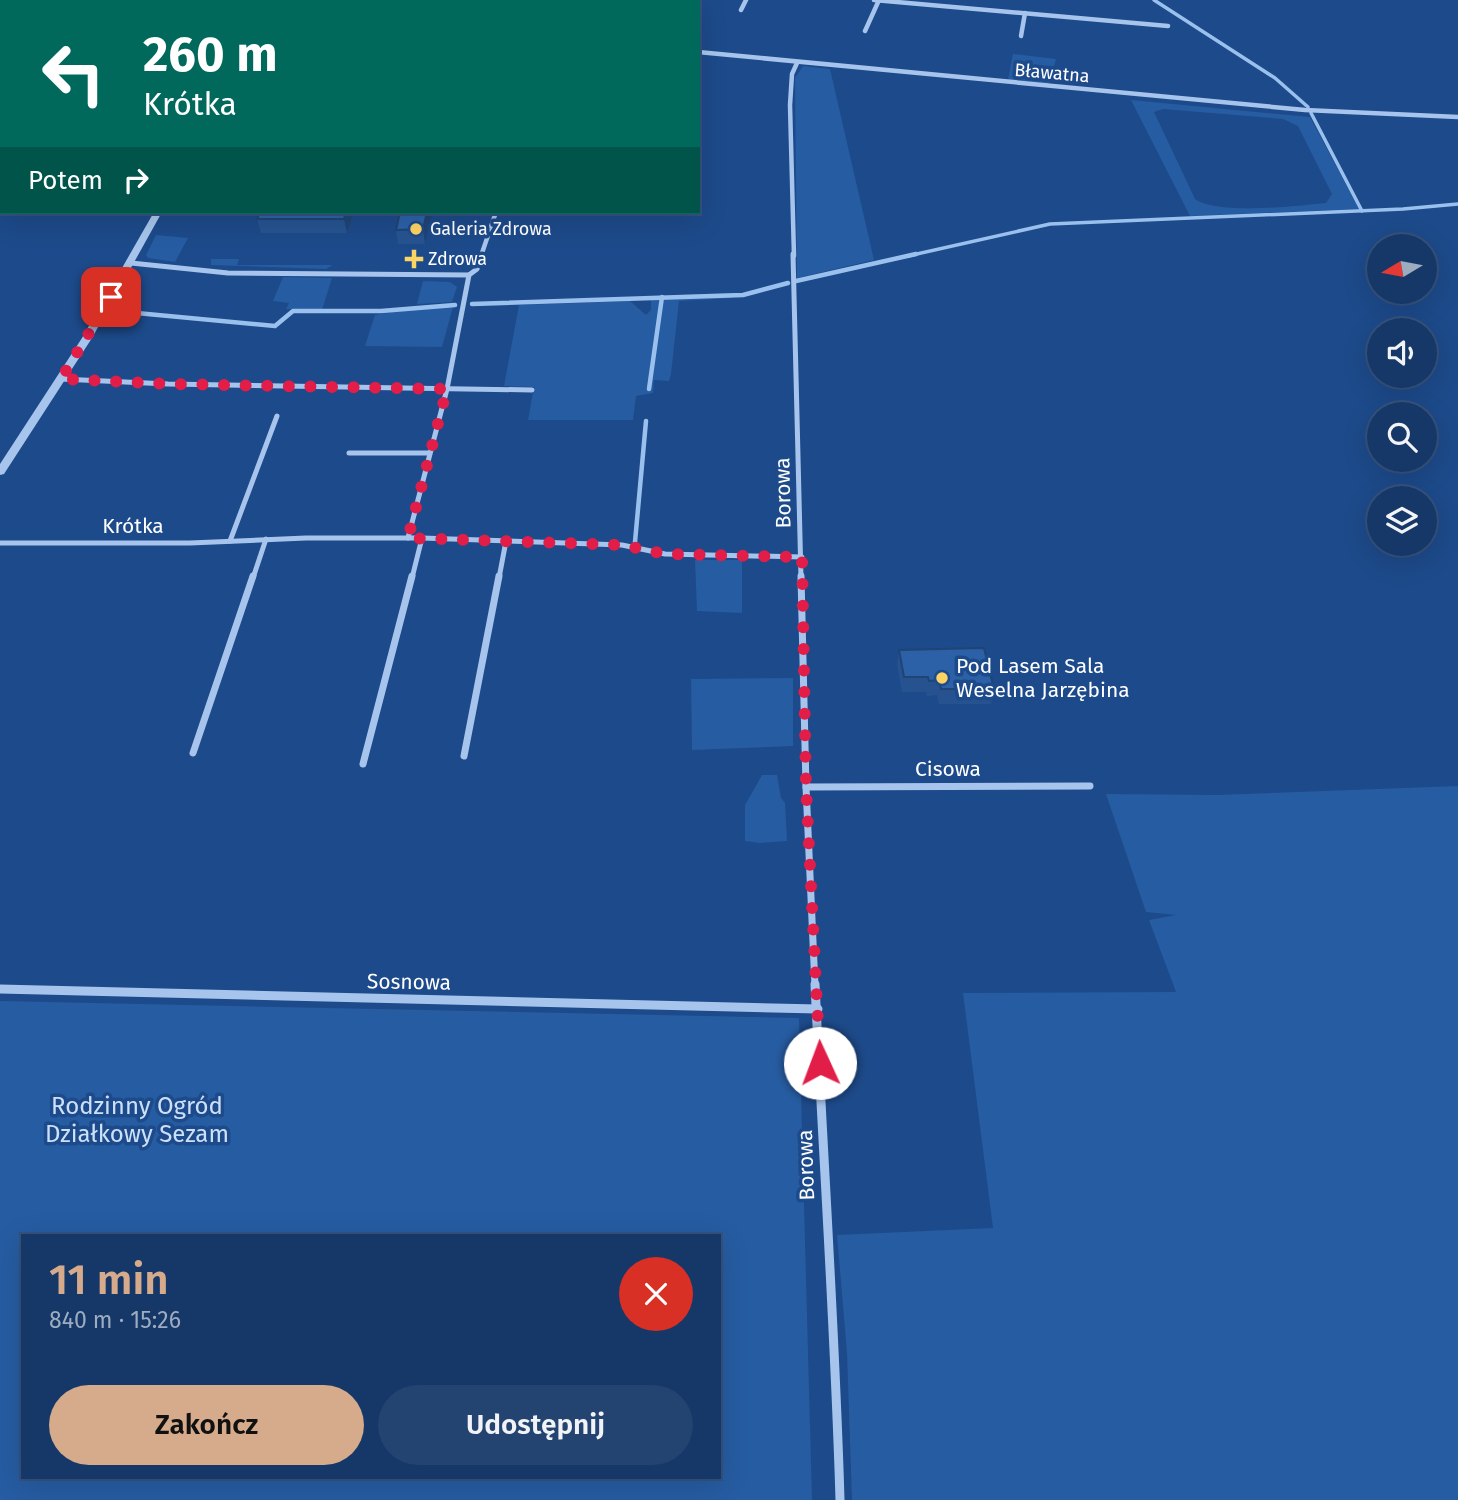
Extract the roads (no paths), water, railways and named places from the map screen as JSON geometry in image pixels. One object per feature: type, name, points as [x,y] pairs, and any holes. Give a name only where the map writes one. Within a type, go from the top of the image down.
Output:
[{"type":"street","points":[[741,10],[746,0]]},
{"type":"street","points":[[865,31],[876,0],[1168,26]]},
{"type":"street","points":[[1021,36],[1025,13]]},
{"type":"street","name":"Bławatna","points":[[700,52],[1306,110],[1458,117]]},
{"type":"street","name":"Borowa","points":[[797,63],[792,74],[790,105],[806,787],[840,1500]]},
{"type":"street","points":[[0,472],[61,379],[131,263],[157,214]]},
{"type":"street","points":[[131,263],[228,273],[468,275],[477,269],[495,214]]},
{"type":"street","points":[[408,538],[428,453],[447,389],[464,310],[468,275]]},
{"type":"street","points":[[61,379],[168,384],[532,390]]},
{"type":"street","points":[[230,541],[277,416]]},
{"type":"street","points":[[349,453],[428,453]]},
{"type":"street","points":[[363,764],[422,538]]},
{"type":"street","name":"Krótka","points":[[0,543],[422,538],[622,545],[665,554],[802,557]]},
{"type":"street","points":[[193,753],[266,539]]},
{"type":"street","points":[[464,756],[506,541]]},
{"type":"street","name":"Cisowa","points":[[806,787],[1090,786]]},
{"type":"street","name":"Sosnowa","points":[[0,989],[818,1009]]},
{"type":"waterway","points":[[1154,0],[1275,78],[1308,107]]},
{"type":"waterway","points":[[1311,113],[1362,211]]},
{"type":"waterway","points":[[1362,211],[1458,204]]},
{"type":"waterway","points":[[908,256],[1050,224],[1362,211]]},
{"type":"waterway","points":[[796,281],[916,254]]},
{"type":"waterway","points":[[662,298],[743,295],[788,283]]},
{"type":"waterway","points":[[472,304],[662,298]]},
{"type":"waterway","points":[[649,389],[662,298]]},
{"type":"waterway","points":[[126,312],[275,326],[293,311],[381,311],[455,305]]},
{"type":"waterway","points":[[635,542],[646,421]]},
{"type":"place","name":"Galeria Zdrowa","points":[[416,229]]},
{"type":"place","name":"Zdrowa","points":[[414,259]]},
{"type":"place","name":"Pod Lasem Sala Weselna Jarzębina","points":[[942,678]]},
{"type":"park label","name":"Rodzinny Ogród Działkowy Sezam","points":[[137,1120]]}]
